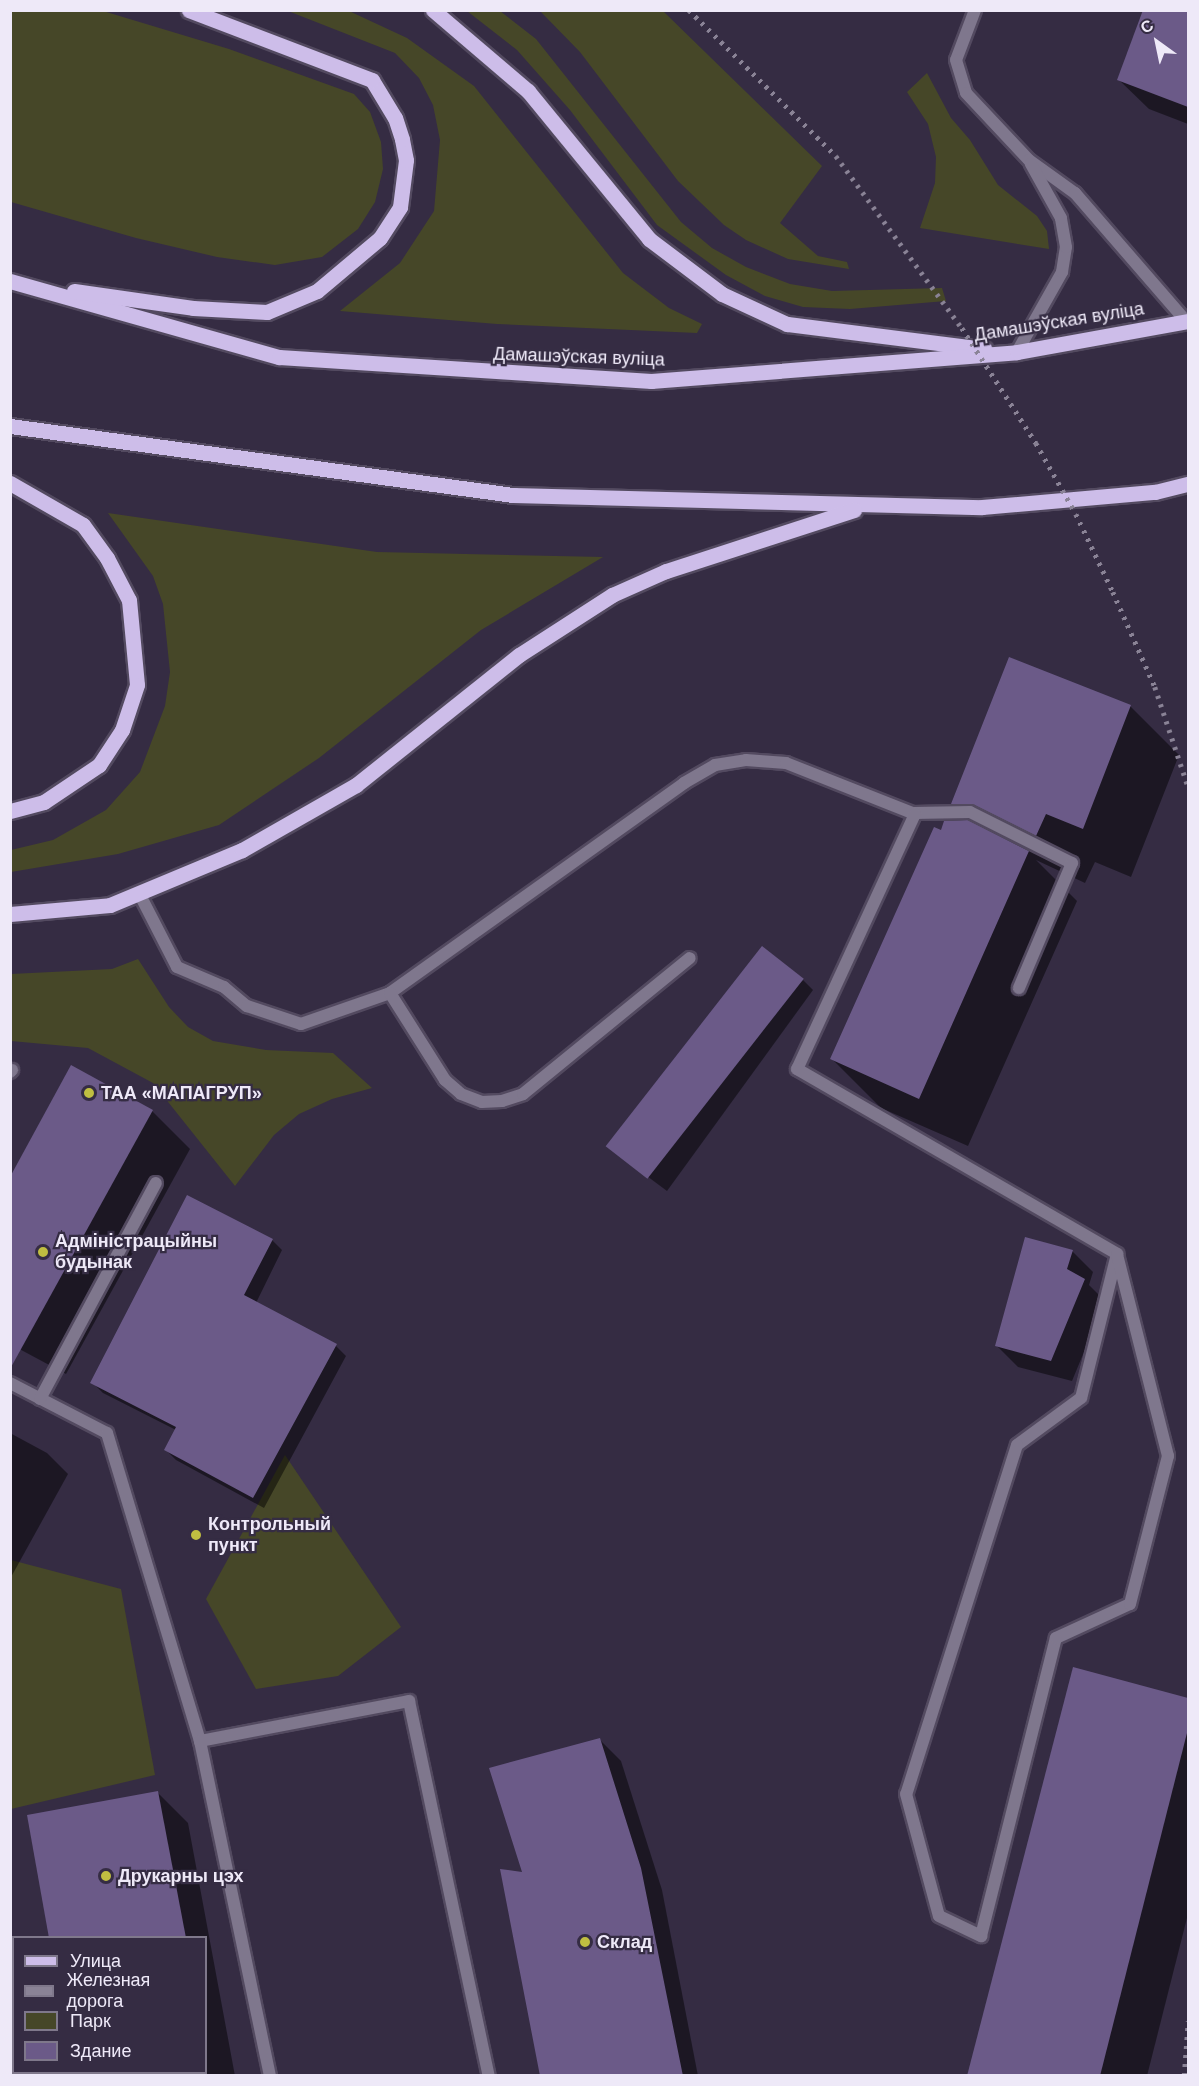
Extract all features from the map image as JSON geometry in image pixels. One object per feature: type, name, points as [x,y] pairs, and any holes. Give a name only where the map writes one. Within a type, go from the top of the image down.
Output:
[{"type":"main road","points":[[14,282],[193,308],[267,312],[317,291],[380,238],[400,207],[406,160],[402,139],[395,118],[372,80],[189,10]]},
{"type":"main road","points":[[433,10],[528,91],[649,239],[722,294],[787,324],[1017,352]]},
{"type":"main road","name":"Дамашэўская вуліца","points":[[14,282],[279,357],[452,371],[651,381],[1017,352],[1187,321]]},
{"type":"main road","points":[[10,426],[513,495],[865,506],[982,507],[1155,492],[1188,484]]},
{"type":"main road","points":[[10,483],[83,525],[107,558],[129,600],[137,684],[122,730],[99,765],[44,802],[10,811]]},
{"type":"main road","points":[[10,914],[110,905],[140,895],[242,850],[357,785],[519,655],[612,595],[666,571],[865,506]]},
{"type":"lane","points":[[975,10],[956,60],[966,93],[1029,160],[1075,193],[1187,321]]},
{"type":"lane","points":[[1017,352],[1062,272],[1066,247],[1061,218],[1029,160]]},
{"type":"lane","points":[[140,895],[177,967],[224,987],[247,1006],[301,1024],[390,993],[684,783],[715,765],[746,760],[786,763],[913,813],[970,812],[1072,863],[1019,988]]},
{"type":"lane","points":[[913,813],[797,1069],[1117,1254],[1168,1456],[1130,1604],[1056,1638],[981,1936],[939,1916],[906,1794],[1017,1445],[1082,1398],[1117,1254]]},
{"type":"lane","points":[[390,993],[445,1080],[461,1094],[482,1102],[502,1101],[523,1094],[690,958]]},
{"type":"lane","points":[[40,1399],[156,1183]]},
{"type":"lane","points":[[10,1383],[107,1433],[200,1741],[270,2076]]},
{"type":"lane","points":[[200,1741],[409,1701],[489,2076]]},
{"type":"green space","points":[[10,11],[103,11],[229,49],[354,94],[370,112],[381,142],[383,169],[375,202],[358,229],[322,257],[275,265],[217,257],[136,238],[11,202]]},
{"type":"green space","points":[[288,11],[349,11],[407,38],[474,86],[623,273],[669,308],[702,324],[697,333],[497,324],[340,311],[400,263],[434,211],[440,140],[433,105],[419,78],[395,53]]},
{"type":"green space","points":[[467,11],[500,11],[536,39],[681,222],[712,248],[746,267],[790,284],[832,291],[942,288],[946,301],[850,309],[803,307],[765,296],[726,275],[657,225],[570,110],[517,50]]},
{"type":"green space","points":[[540,11],[664,12],[822,166],[780,223],[818,256],[847,262],[849,269],[788,259],[746,240],[724,225],[678,181],[580,52]]},
{"type":"green space","points":[[927,73],[951,118],[970,140],[998,185],[1037,216],[1047,231],[1049,249],[920,228],[935,183],[936,157],[928,124],[907,92]]},
{"type":"green space","points":[[108,513],[377,552],[603,557],[481,630],[319,758],[219,825],[118,854],[11,872],[11,850],[53,840],[106,810],[140,772],[165,706],[170,672],[163,604],[153,576]]},
{"type":"green space","points":[[138,959],[169,1007],[188,1027],[213,1041],[266,1050],[333,1053],[372,1088],[332,1099],[299,1114],[274,1135],[235,1186],[153,1083],[88,1048],[11,1041],[11,974],[112,969]]},
{"type":"green space","points":[[285,1455],[401,1627],[338,1676],[256,1689],[206,1599]]},
{"type":"green space","points":[[11,1560],[121,1589],[155,1775],[11,1809]]},
{"type":"building","points":[[1143,10],[1188,10],[1188,107],[1117,80]]},
{"type":"building","points":[[1009,657],[1131,705],[1083,829],[1046,814],[1036,836],[974,805],[951,804]]},
{"type":"building","points":[[968,820],[1029,851],[919,1099],[830,1059],[934,827],[941,830],[944,821]]},
{"type":"building","points":[[762,946],[804,979],[647,1179],[606,1146]]},
{"type":"building","name":"Адміністрацыйны будынак","points":[[71,1065],[153,1110],[10,1369],[10,1177]]},
{"type":"building","points":[[187,1195],[273,1239],[244,1295],[337,1344],[253,1498],[164,1450],[176,1427],[90,1383]]},
{"type":"building","points":[[1025,1237],[1073,1250],[1067,1269],[1085,1279],[1051,1361],[995,1346]]},
{"type":"building","points":[[1073,1667],[1188,1698],[1188,1729],[1100,2076],[967,2076]]},
{"type":"building","name":"Склад","points":[[600,1738],[641,1868],[683,2076],[540,2076],[500,1869],[522,1872],[489,1768]]},
{"type":"building","name":"Друкарны цэх","points":[[158,1791],[186,1936],[49,1936],[27,1815]]},
{"type":"railway","points":[[689,10],[836,156],[962,328],[1036,443],[1076,514],[1113,592],[1155,687],[1188,786]]},
{"type":"railway","points":[[1184,2076],[1188,2021]]},
{"type":"place","name":"ТАА «МАПАГРУП»","points":[[89,1093]]},
{"type":"place","name":"Адміністрацыйны будынак","points":[[43,1252]]},
{"type":"place","name":"Контрольный пункт","points":[[196,1535]]},
{"type":"place","name":"Друкарны цэх","points":[[106,1876]]},
{"type":"place","name":"Склад","points":[[585,1942]]}]
